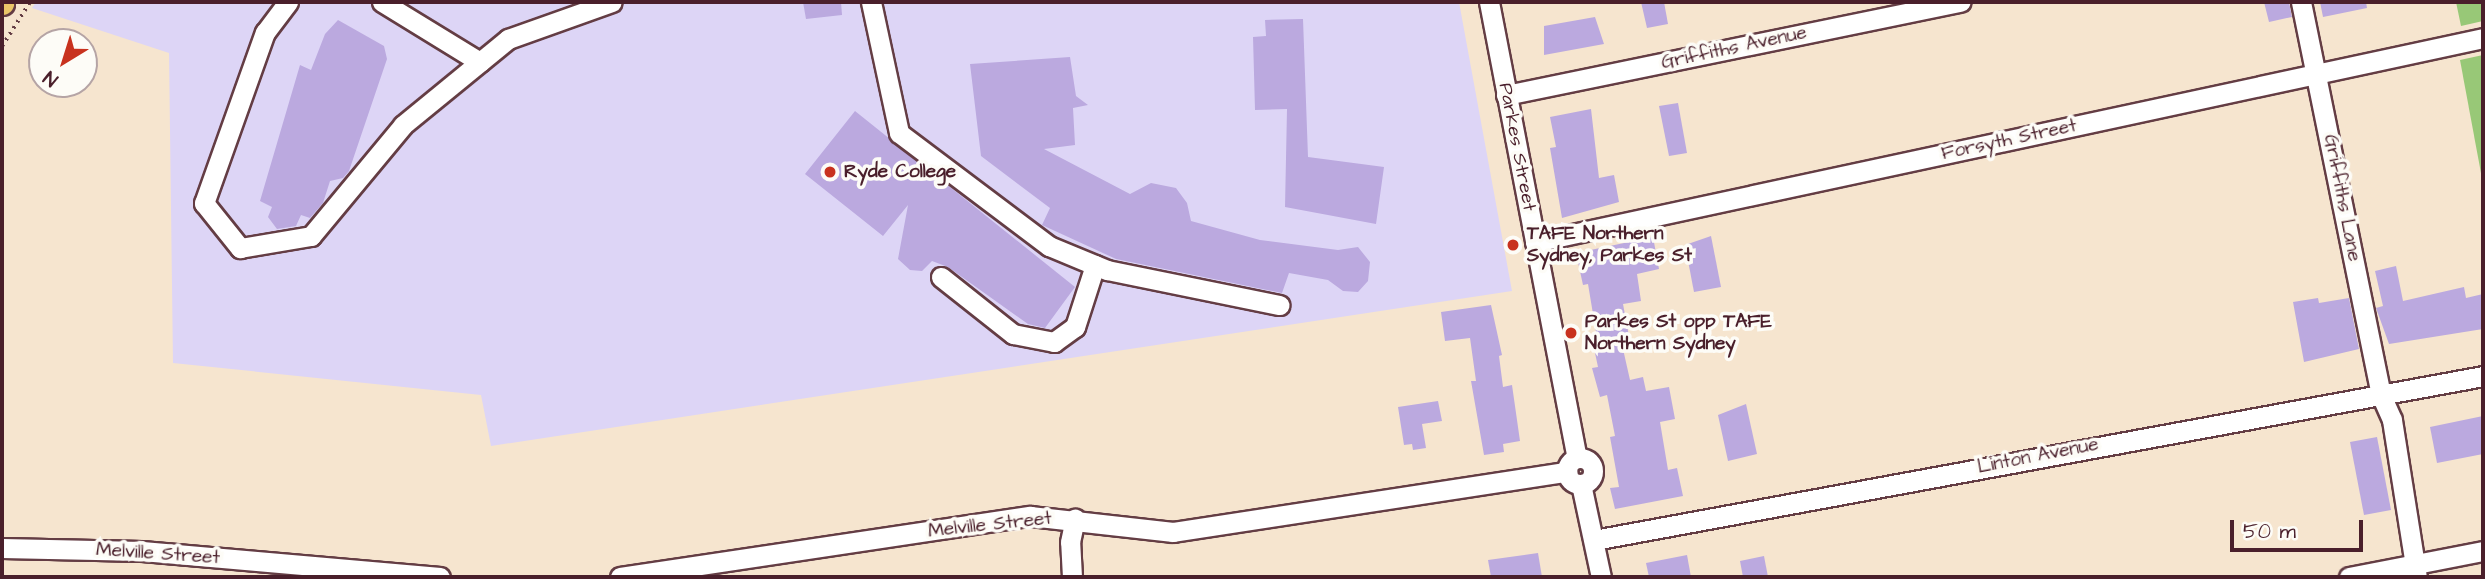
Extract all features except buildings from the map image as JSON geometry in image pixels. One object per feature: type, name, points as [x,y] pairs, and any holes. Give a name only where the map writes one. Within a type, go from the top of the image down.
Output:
[{"type":"street","points":[[288,2],[265,32],[204,202],[240,248],[311,236],[404,125],[508,38],[612,2]]},
{"type":"street","points":[[382,2],[480,62]]},
{"type":"street","points":[[871,2],[899,134],[1049,246],[1095,265],[1279,305]]},
{"type":"street","name":"Parkes Street","points":[[1489,2],[1575,471],[1601,577]]},
{"type":"street","name":"Griffiths Avenue","points":[[1506,94],[1961,2]]},
{"type":"street","name":"Griffiths Lane","points":[[2301,2],[2381,395],[2392,420],[2416,572]]},
{"type":"street","name":"Forsyth Street","points":[[1535,242],[2483,38]]},
{"type":"street","points":[[941,277],[1013,334],[1054,342],[1075,327],[1095,265]]},
{"type":"street","name":"Linton Avenue","points":[[1594,540],[2149,434],[2483,376]]},
{"type":"street","name":"Melville Street","points":[[620,577],[1030,516],[1075,519],[1125,529],[1172,532],[1575,471]]},
{"type":"street","points":[[1072,577],[1070,542],[1075,519]]},
{"type":"street","name":"Melville Street","points":[[2,548],[142,551],[440,577]]},
{"type":"street","points":[[2349,577],[2416,572],[2483,551]]},
{"type":"path","points":[[2,47],[30,2]]},
{"type":"shaded area","name":"Ryde College","points":[[36,2],[1459,2],[1512,291],[491,446],[481,395],[173,363],[169,53],[32,8]]},
{"type":"green space","points":[[2456,2],[2483,2],[2483,21],[2461,26]]},
{"type":"green space","points":[[2483,55],[2483,184],[2460,60]]},
{"type":"place","name":"Ryde College","points":[[830,172]]},
{"type":"place","name":"TAFE Northern Sydney, Parkes St","points":[[1513,245]]},
{"type":"place","name":"Parkes St opp TAFE Northern Sydney","points":[[1571,333]]}]
